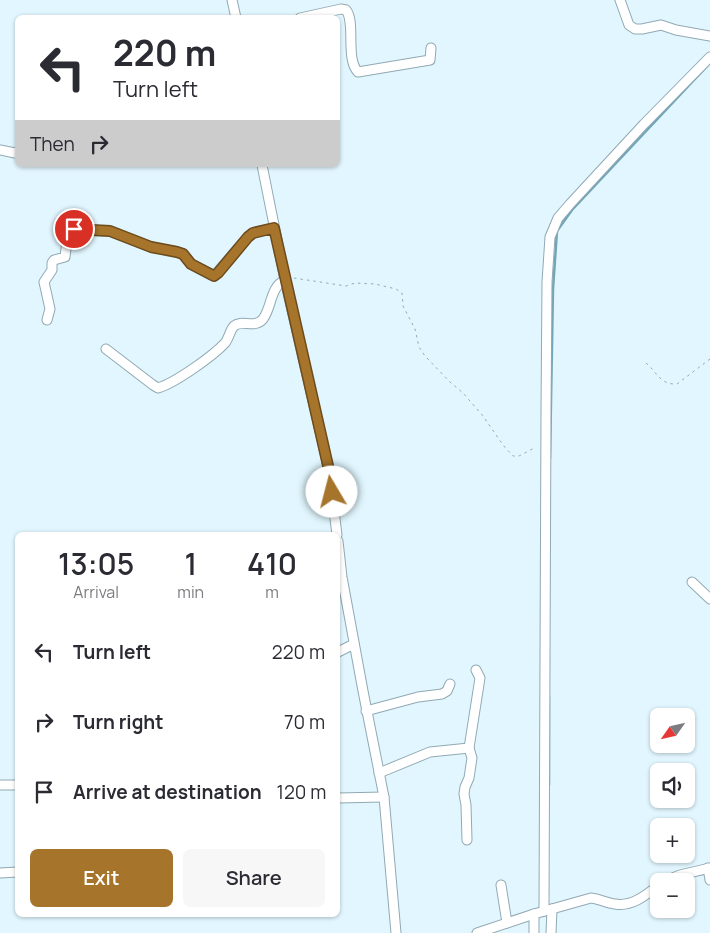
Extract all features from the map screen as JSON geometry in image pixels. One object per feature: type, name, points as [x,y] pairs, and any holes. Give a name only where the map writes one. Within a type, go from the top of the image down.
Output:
[{"type":"street","points":[[232,0],[235,15]]},
{"type":"street","points":[[620,0],[628,25],[635,29],[661,25],[676,30],[710,36]]},
{"type":"street","points":[[314,15],[341,9],[346,10],[350,17],[350,39],[354,63],[358,72],[430,60],[431,48]]},
{"type":"street","points":[[551,933],[548,910],[546,444],[547,282],[550,237],[558,218],[570,204],[638,130],[710,57]]},
{"type":"street","points":[[0,150],[15,152]]},
{"type":"street","points":[[262,167],[285,279],[329,470],[337,532]]},
{"type":"street","points":[[47,320],[50,309],[44,282],[52,270],[54,260],[65,257],[70,230],[110,231],[151,247],[177,252],[183,254],[191,264],[214,276],[253,233],[274,228]]},
{"type":"street","points":[[106,349],[153,385],[158,388],[164,386],[181,378],[219,348],[235,325],[251,324],[259,322],[264,318],[277,286],[285,279]]},
{"type":"street","points":[[340,554],[366,711],[384,796],[396,933]]},
{"type":"street","points":[[692,582],[710,599]]},
{"type":"street","points":[[340,651],[354,644]]},
{"type":"street","points":[[467,840],[464,794],[472,758],[469,748],[480,678],[476,670]]},
{"type":"street","points":[[366,711],[418,697],[442,694],[447,691],[450,684]]},
{"type":"street","points":[[379,773],[430,752],[469,748]]},
{"type":"street","points":[[0,785],[15,785]]},
{"type":"street","points":[[340,798],[384,796]]},
{"type":"street","points":[[688,873],[709,868],[710,880]]},
{"type":"street","points":[[0,872],[15,872]]},
{"type":"street","points":[[501,885],[507,924]]},
{"type":"street","points":[[477,933],[591,898],[616,904],[628,903],[650,892]]},
{"type":"street","points":[[534,914],[534,933]]},
{"type":"path","points":[[285,279],[346,286],[355,283],[375,284],[396,289],[402,293],[403,306],[415,329],[419,347],[425,356],[468,399],[513,456],[518,456],[546,444]]},
{"type":"path","points":[[646,363],[663,382],[677,384],[710,358]]},
{"type":"waterway","points":[[550,458],[553,289],[557,231],[572,210],[710,63]]},
{"type":"waterway","points":[[549,696],[549,785]]},
{"type":"route","points":[[74,229],[110,231],[151,247],[183,254],[191,264],[214,276],[253,233],[274,228],[329,470],[332,492]]}]
